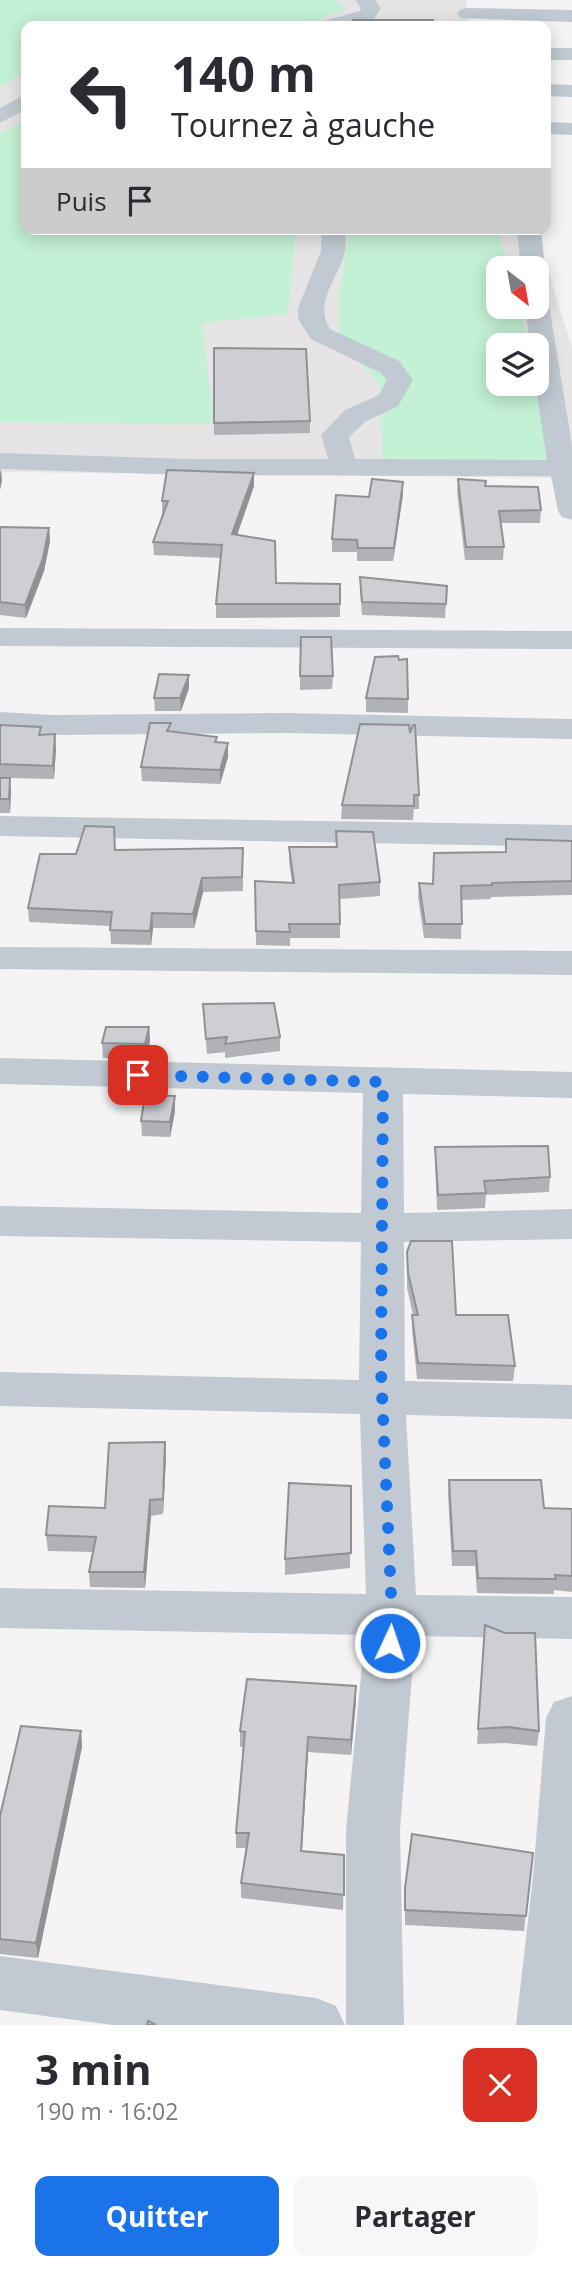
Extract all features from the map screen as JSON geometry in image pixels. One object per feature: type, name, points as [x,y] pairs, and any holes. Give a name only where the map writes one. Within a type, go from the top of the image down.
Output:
[{"type":"street","points":[[345,21],[367,15],[371,8],[365,0]]},
{"type":"street","points":[[467,13],[572,16]]},
{"type":"street","points":[[551,54],[572,54]]},
{"type":"street","points":[[551,90],[572,91]]},
{"type":"street","points":[[0,117],[21,103]]},
{"type":"street","points":[[551,128],[572,129]]},
{"type":"street","points":[[333,235],[332,251],[310,308],[311,319],[320,334],[390,367],[400,380],[389,400],[355,416],[335,435],[344,468]]},
{"type":"street","points":[[530,235],[532,256]]},
{"type":"street","points":[[539,319],[555,430],[572,511]]},
{"type":"street","points":[[0,461],[191,467],[565,468]]},
{"type":"street","points":[[0,637],[572,640]]},
{"type":"street","points":[[0,722],[53,725],[285,723],[572,729]]},
{"type":"street","points":[[0,826],[572,836]]},
{"type":"street","points":[[0,958],[572,963]]},
{"type":"street","points":[[0,1071],[572,1085]]},
{"type":"street","points":[[375,2025],[373,1830],[392,1616],[382,1397],[383,1082]]},
{"type":"street","points":[[0,1221],[382,1228],[572,1224]]},
{"type":"street","points":[[0,1388],[572,1402]]},
{"type":"street","points":[[0,1608],[572,1618]]},
{"type":"street","points":[[545,2025],[561,1877],[572,1718]]},
{"type":"street","points":[[0,1983],[316,2025]]},
{"type":"shaded area","points":[[0,0],[467,0],[469,21],[21,21],[21,235],[537,235],[543,256],[486,256],[486,319],[549,319],[550,277],[572,348],[572,478],[0,472]]},
{"type":"green space","points":[[0,0],[335,0],[346,9],[314,21],[21,21],[21,76],[0,87]]},
{"type":"green space","points":[[21,121],[21,235],[295,235],[288,314],[202,323],[214,424],[0,422],[0,133]]},
{"type":"green space","points":[[349,235],[499,235],[505,256],[486,256],[486,319],[523,319],[527,333],[486,333],[486,396],[541,396],[565,468],[383,468],[379,383],[339,341],[339,292]]},
{"type":"building","points":[[353,20],[433,21],[353,21]]},
{"type":"building","points":[[214,348],[306,349],[310,421],[214,423]]},
{"type":"building","points":[[167,470],[254,473],[232,534],[275,541],[276,583],[340,584],[340,604],[216,604],[222,545],[153,542],[168,501],[162,501]]},
{"type":"building","points":[[372,479],[403,482],[394,548],[358,548],[357,540],[332,539],[336,495],[369,497]]},
{"type":"building","points":[[458,479],[486,481],[485,486],[538,487],[541,510],[499,511],[504,547],[466,547]]},
{"type":"building","points":[[0,527],[49,528],[43,558],[25,605],[0,602]]},
{"type":"building","points":[[360,577],[447,586],[446,604],[362,602]]},
{"type":"building","points":[[301,637],[331,637],[333,676],[300,676]]},
{"type":"building","points":[[398,656],[399,660],[407,659],[408,699],[366,698],[375,657]]},
{"type":"building","points":[[159,674],[189,675],[180,698],[154,698]]},
{"type":"building","points":[[150,723],[171,723],[167,731],[217,737],[215,742],[228,743],[220,770],[141,767]]},
{"type":"building","points":[[360,724],[409,725],[410,733],[415,725],[419,795],[414,795],[414,806],[342,805]]},
{"type":"building","points":[[0,725],[41,727],[39,735],[55,734],[53,766],[0,764]]},
{"type":"building","points":[[0,778],[10,778],[9,799],[0,799]]},
{"type":"building","points":[[85,826],[114,827],[115,850],[243,848],[242,877],[202,878],[193,914],[152,913],[150,931],[110,930],[112,912],[28,908],[40,854],[76,854]]},
{"type":"building","points":[[336,831],[373,832],[380,882],[339,885],[340,924],[289,924],[290,932],[256,931],[255,881],[294,883],[289,847],[337,847]]},
{"type":"building","points":[[506,839],[572,841],[572,881],[461,886],[462,924],[425,924],[419,883],[433,884],[434,853],[506,852]]},
{"type":"building","points":[[274,1003],[280,1037],[225,1044],[227,1037],[206,1039],[203,1004]]},
{"type":"building","points":[[106,1027],[149,1027],[145,1044],[102,1043]]},
{"type":"building","points":[[145,1095],[175,1096],[170,1122],[141,1121]]},
{"type":"building","points":[[548,1146],[550,1177],[484,1181],[486,1193],[438,1195],[435,1147]]},
{"type":"building","points":[[411,1241],[452,1241],[456,1315],[508,1315],[515,1366],[418,1363],[412,1315],[418,1315],[408,1273],[407,1252]]},
{"type":"building","points":[[165,1442],[163,1499],[150,1500],[144,1572],[89,1572],[96,1537],[46,1535],[49,1506],[105,1508],[109,1443]]},
{"type":"building","points":[[449,1480],[541,1480],[544,1508],[572,1509],[572,1576],[555,1575],[556,1579],[478,1578],[476,1551],[453,1551]]},
{"type":"building","points":[[289,1483],[351,1486],[351,1553],[285,1559]]},
{"type":"building","points":[[485,1625],[505,1633],[535,1633],[539,1731],[507,1727],[478,1729]]},
{"type":"building","points":[[247,1679],[356,1686],[351,1740],[308,1737],[301,1851],[344,1855],[344,1895],[241,1883],[249,1833],[236,1833],[245,1732],[240,1731]]},
{"type":"building","points":[[21,1726],[81,1731],[36,1943],[0,1939],[0,1816]]},
{"type":"building","points":[[412,1834],[533,1853],[526,1916],[405,1910]]},
{"type":"route","points":[[138,1075],[383,1082],[380,1319],[392,1616],[390,1643]]}]
